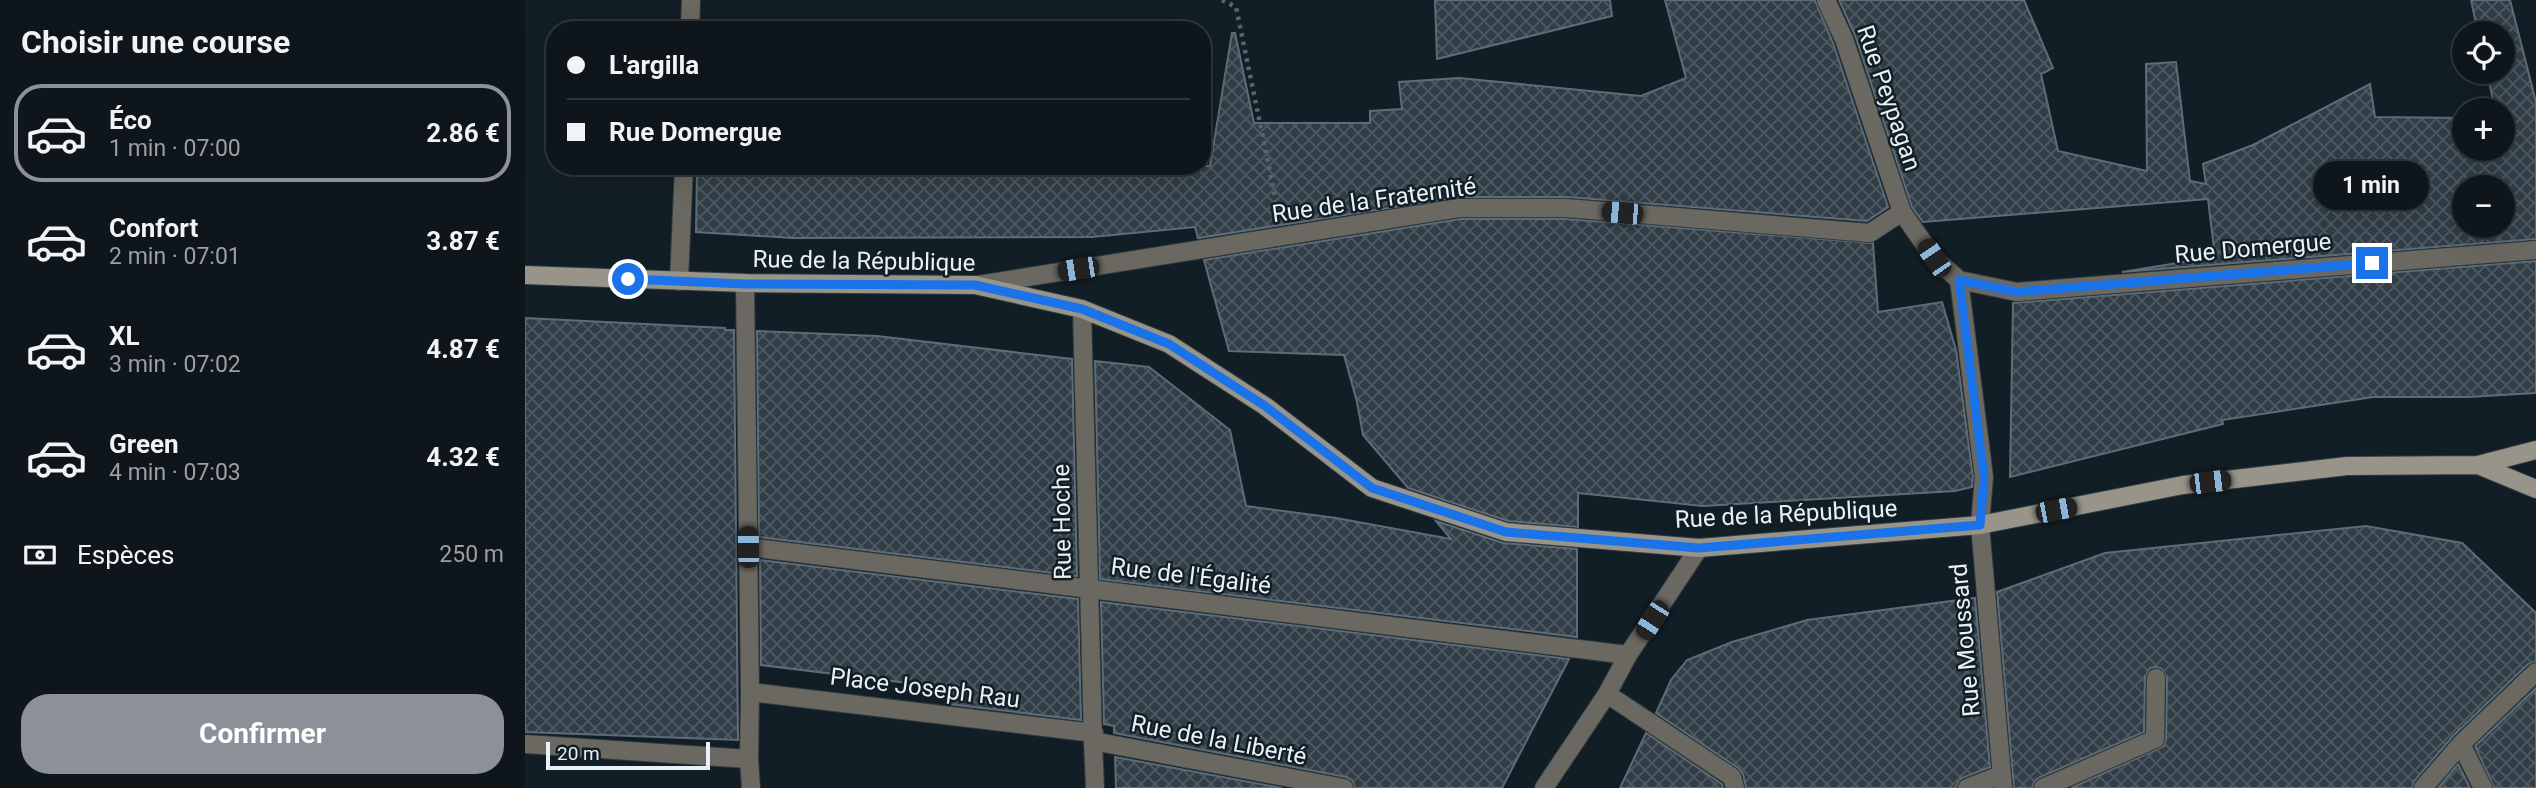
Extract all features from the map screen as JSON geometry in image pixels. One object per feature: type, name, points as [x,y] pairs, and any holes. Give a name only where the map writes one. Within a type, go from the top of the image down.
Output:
[{"type":"main road","name":"Rue de la République","points":[[525,275],[745,284],[975,285],[1082,309],[1169,344],[1265,406],[1372,488],[1506,532],[1699,548],[1980,525],[2183,485],[2347,466],[2478,466],[2536,450]]},
{"type":"main road","name":"Rue de la République","points":[[2478,466],[2536,489]]},
{"type":"street","points":[[690,21],[691,0]]},
{"type":"street","name":"Rue Peypagan","points":[[1826,0],[1844,39],[1902,212],[1934,258],[1959,280]]},
{"type":"street","points":[[679,281],[684,175]]},
{"type":"street","name":"Rue de la Fraternité","points":[[975,285],[1459,208],[1566,208],[1870,233],[1902,212]]},
{"type":"street","name":"Rue Domergue","points":[[1959,280],[2017,292],[2536,250]]},
{"type":"street","name":"Rue Moussard","points":[[1959,280],[1984,477],[1980,525],[2001,782]]},
{"type":"street","points":[[745,284],[751,788]]},
{"type":"street","name":"Rue Hoche","points":[[1082,309],[1095,788]]},
{"type":"street","name":"Rue de l'Égalité","points":[[748,547],[1628,655]]},
{"type":"street","points":[[1543,788],[1607,694],[1628,655],[1699,548]]},
{"type":"street","points":[[2423,788],[2461,744],[2536,672]]},
{"type":"street","points":[[2043,788],[2155,739],[2156,678]]},
{"type":"street","name":"Place Joseph Rau","points":[[750,692],[1094,737]]},
{"type":"street","points":[[1607,694],[1732,777],[1735,788]]},
{"type":"street","name":"Rue de la Liberté","points":[[1094,737],[1344,788]]},
{"type":"street","points":[[525,744],[749,759]]},
{"type":"street","points":[[2461,744],[2483,788]]},
{"type":"street","points":[[1967,788],[2001,782]]},
{"type":"path","points":[[1222,0],[1236,7],[1284,236]]},
{"type":"building","points":[[1435,0],[1610,0],[1612,16],[1437,59]]},
{"type":"building","points":[[1665,0],[1815,0],[1833,43],[1888,207],[1867,221],[1567,197],[1459,197],[1198,238],[1195,227],[1092,237],[793,238],[696,232],[697,175],[1211,175],[1211,160],[1232,33],[1235,33],[1254,123],[1370,123],[1370,111],[1402,109],[1399,82],[1459,78],[1641,96],[1686,78]]},
{"type":"building","points":[[1839,0],[2024,0],[2053,68],[2041,74],[2058,151],[2147,171],[2146,64],[2176,62],[2190,181],[2206,184],[2203,164],[2253,145],[2370,84],[2375,117],[2452,118],[2452,161],[2515,161],[2515,98],[2492,98],[2490,84],[2515,84],[2515,21],[2475,21],[2471,0],[2510,0],[2536,102],[2536,239],[2122,272],[2215,257],[2208,199],[1923,222],[1912,207],[1855,35]]},
{"type":"building","points":[[1460,219],[1566,219],[1873,243],[1878,312],[1942,302],[1956,350],[1973,477],[1972,487],[1955,491],[1703,506],[1578,493],[1578,527],[1508,521],[1408,488],[1363,435],[1344,355],[1229,351],[1204,260]]},
{"type":"building","points":[[2536,261],[2536,393],[2468,397],[2373,397],[2222,420],[2223,424],[2010,477],[2013,303]]},
{"type":"building","points":[[525,318],[734,330],[738,740],[525,732]]},
{"type":"building","points":[[757,331],[877,336],[1072,359],[1077,576],[759,537]]},
{"type":"building","points":[[1095,361],[1149,367],[1230,430],[1246,506],[1336,518],[1451,539],[1436,521],[1503,543],[1577,549],[1577,637],[1100,579]]},
{"type":"building","points":[[2366,526],[2462,543],[2536,613],[2536,661],[2528,664],[2453,736],[2414,781],[2412,788],[2071,788],[2164,746],[2167,678],[2162,669],[2156,667],[2150,668],[2145,677],[2144,732],[2038,778],[2032,788],[2014,788],[1997,592],[2105,553]]},
{"type":"building","points":[[760,560],[1078,599],[1081,720],[949,704],[948,688],[761,665]]},
{"type":"building","points":[[1975,598],[1990,767],[1962,778],[1956,788],[1746,788],[1743,774],[1738,768],[1656,713],[1671,680],[1687,660],[1732,642],[1807,620]]},
{"type":"building","points":[[1101,602],[1569,659],[1502,788],[1355,788],[1352,780],[1346,777],[1114,733],[1114,726],[1104,724]]},
{"type":"building","points":[[2536,688],[2536,788],[2494,788],[2475,746]]},
{"type":"building","points":[[1646,733],[1722,784],[1723,788],[1620,788]]},
{"type":"building","points":[[1115,757],[1282,788],[1116,788]]},
{"type":"building","points":[[2458,764],[2470,788],[2438,788]]},
{"type":"route","points":[[628,279],[745,284],[975,285],[1082,309],[1169,344],[1265,406],[1372,488],[1506,532],[1699,548],[1980,525],[1984,477],[1959,280],[2017,292],[2372,263]]}]
